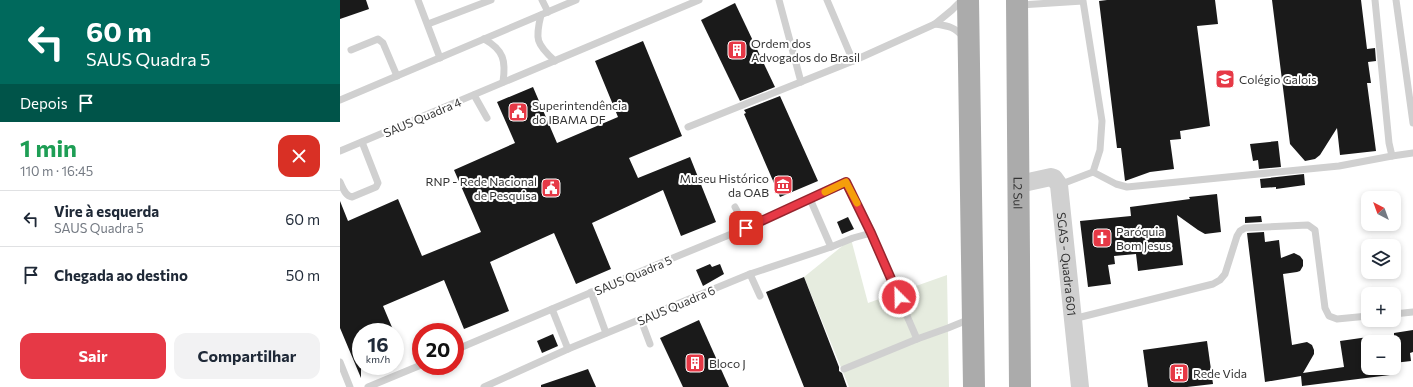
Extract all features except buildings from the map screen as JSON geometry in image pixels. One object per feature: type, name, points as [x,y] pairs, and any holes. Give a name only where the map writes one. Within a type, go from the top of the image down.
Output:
[{"type":"main road","points":[[968,0],[974,387]]},
{"type":"main road","name":"L2 Sul","points":[[1018,2],[1020,387]]},
{"type":"street","points":[[1019,184],[1051,177],[1054,178],[1059,185]]},
{"type":"street","name":"SGAS - Quadra 601","points":[[1059,185],[1080,387]]},
{"type":"lane","points":[[418,0],[440,58]]},
{"type":"lane","points":[[428,24],[491,0]]},
{"type":"lane","points":[[542,0],[544,13],[537,32],[539,43],[544,51],[555,60]]},
{"type":"lane","points":[[340,100],[576,0]]},
{"type":"lane","name":"SAUS Quadra 4","points":[[340,151],[699,0]]},
{"type":"lane","points":[[779,0],[801,82]]},
{"type":"lane","points":[[827,0],[853,61]]},
{"type":"lane","points":[[688,127],[853,61],[935,24],[962,0]]},
{"type":"lane","points":[[1018,2],[1083,0],[1102,121],[1100,150],[1093,172]]},
{"type":"lane","points":[[1375,0],[1392,156]]},
{"type":"lane","points":[[1396,0],[1413,123]]},
{"type":"lane","points":[[935,24],[949,26],[960,34],[969,45]]},
{"type":"lane","points":[[351,50],[378,39],[383,43],[397,76]]},
{"type":"lane","points":[[484,39],[494,45],[502,54],[505,68],[503,82]]},
{"type":"lane","points":[[474,95],[487,118]]},
{"type":"lane","points":[[340,182],[346,194],[352,197],[376,187],[378,183],[362,142]]},
{"type":"lane","points":[[1059,185],[1093,172],[1116,184],[1127,187],[1339,166],[1413,153]]},
{"type":"lane","name":"SAUS Quadra 5","points":[[464,346],[746,228],[846,182],[871,233]]},
{"type":"lane","points":[[810,199],[831,247]]},
{"type":"lane","points":[[734,207],[746,228]]},
{"type":"lane","points":[[1073,319],[1213,284],[1220,280],[1225,274],[1240,231],[1245,228],[1294,225],[1308,225],[1316,230],[1325,308],[1329,316],[1337,319],[1361,317]]},
{"type":"lane","points":[[871,233],[916,339]]},
{"type":"lane","name":"SAUS Quadra 6","points":[[484,387],[568,349],[750,274],[831,247],[852,238],[871,233]]},
{"type":"lane","points":[[750,274],[760,296]]},
{"type":"lane","points":[[592,292],[606,333]]},
{"type":"lane","points":[[552,309],[568,349]]},
{"type":"lane","points":[[1401,313],[1413,312]]},
{"type":"lane","points":[[844,369],[973,317]]},
{"type":"lane","points":[[641,320],[650,344]]},
{"type":"lane","points":[[340,362],[350,387]]},
{"type":"lane","points":[[368,387],[412,369]]},
{"type":"shaded area","points":[[851,239],[868,303],[947,275],[949,387],[849,387],[804,277]]},
{"type":"slow traffic","points":[[825,192],[846,182],[857,203]]},
{"type":"place","name":"Ordem dos Advogados do Brasil","points":[[737,50]]},
{"type":"place","name":"Colégio Galois","points":[[1225,79]]},
{"type":"place","name":"Superintendência do IBAMA DF","points":[[518,112]]},
{"type":"place","name":"Museu Histórico da OAB","points":[[783,185]]},
{"type":"place","name":"RNP - Rede Nacional de Pesquisa","points":[[551,188]]},
{"type":"place","name":"Paróquia Bom Jesus","points":[[1102,238]]},
{"type":"place","name":"Bloco J","points":[[695,363]]},
{"type":"place","name":"Rede Vida","points":[[1179,373]]},
{"type":"route","points":[[746,228],[846,182],[871,233],[899,297]]}]
